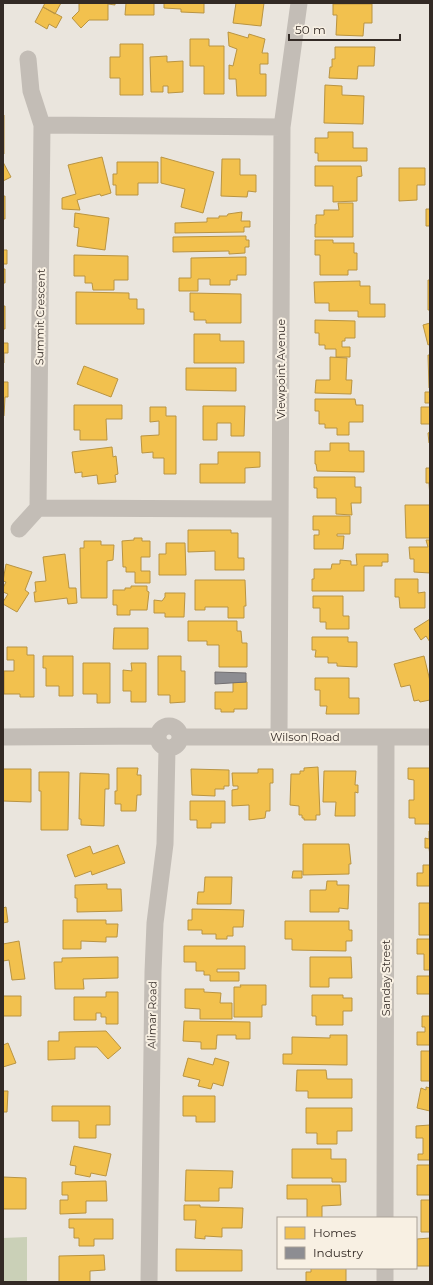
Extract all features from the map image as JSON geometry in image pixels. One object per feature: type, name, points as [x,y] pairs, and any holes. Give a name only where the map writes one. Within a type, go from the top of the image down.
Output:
[{"type":"street","name":"Viewpoint Avenue","points":[[279,737],[282,127],[299,3]]},
{"type":"street","name":"Summit Crescent","points":[[28,59],[31,91],[42,125],[38,508]]},
{"type":"street","points":[[42,125],[282,127]]},
{"type":"street","points":[[19,528],[38,508],[280,509]]},
{"type":"street","points":[[3,736],[162,743]]},
{"type":"street","name":"Wilson Road","points":[[162,743],[175,747],[178,745],[181,737],[430,736]]},
{"type":"street","name":"Sanday Street","points":[[385,1217],[386,737]]},
{"type":"street","name":"Alimar Road","points":[[149,1282],[153,972],[155,923],[165,844],[162,743]]},
{"type":"street","points":[[385,1269],[385,1282]]},
{"type":"green space","points":[[27,1237],[27,1282],[3,1282],[3,1238]]},
{"type":"building: Homes","points":[[45,3],[61,3],[55,14],[43,7]]},
{"type":"building: Homes","points":[[79,3],[115,3],[115,5],[108,4],[108,20],[89,20],[81,28],[72,18],[79,11]]},
{"type":"building: Homes","points":[[126,3],[154,3],[154,15],[125,15]]},
{"type":"building: Homes","points":[[164,3],[204,3],[204,13],[181,12],[181,9],[164,8]]},
{"type":"building: Homes","points":[[236,3],[264,3],[261,26],[233,23]]},
{"type":"building: Homes","points":[[333,4],[372,4],[372,23],[364,23],[363,36],[336,35],[337,15],[333,15]]},
{"type":"building: Homes","points":[[43,7],[62,17],[56,28],[49,24],[47,29],[35,22]]},
{"type":"building: Homes","points":[[228,32],[248,38],[249,34],[265,39],[262,53],[268,53],[268,64],[260,64],[260,74],[266,74],[266,96],[237,96],[236,79],[229,79],[229,65],[233,66],[237,49],[229,46]]},
{"type":"building: Homes","points":[[190,39],[209,39],[209,46],[224,46],[224,94],[204,94],[204,66],[190,66]]},
{"type":"building: Homes","points":[[120,44],[143,44],[143,95],[120,95],[120,78],[110,78],[110,57],[120,57]]},
{"type":"building: Homes","points":[[335,47],[375,47],[374,66],[358,66],[357,79],[329,78],[330,67],[332,67],[332,59],[335,59]]},
{"type":"building: Homes","points":[[167,56],[167,62],[183,61],[183,92],[168,93],[168,86],[163,86],[163,92],[151,92],[150,57]]},
{"type":"building: Homes","points":[[325,85],[342,86],[342,95],[364,96],[363,124],[324,123]]},
{"type":"building: Homes","points":[[4,115],[4,154],[3,154]]},
{"type":"building: Homes","points":[[328,132],[353,132],[353,148],[367,148],[367,161],[318,161],[318,153],[315,153],[315,138],[328,138]]},
{"type":"building: Homes","points":[[102,157],[111,193],[101,196],[100,194],[77,200],[80,210],[62,209],[62,198],[76,194],[68,165]]},
{"type":"building: Homes","points":[[161,157],[214,172],[203,213],[181,207],[185,189],[161,183]]},
{"type":"building: Homes","points":[[222,159],[240,159],[240,175],[256,175],[256,192],[248,191],[247,197],[221,196]]},
{"type":"building: Homes","points":[[3,162],[11,177],[3,181]]},
{"type":"building: Homes","points":[[117,162],[158,162],[158,183],[138,183],[138,195],[116,195],[116,185],[113,185],[113,174],[117,174]]},
{"type":"building: Homes","points":[[315,166],[361,166],[362,176],[357,177],[357,201],[333,202],[333,186],[315,186]]},
{"type":"building: Homes","points":[[399,168],[425,168],[425,185],[417,185],[417,200],[399,201]]},
{"type":"building: Homes","points":[[3,196],[5,196],[5,219],[3,219]]},
{"type":"building: Homes","points":[[338,203],[353,203],[353,237],[315,237],[316,215],[324,215],[324,210],[339,210]]},
{"type":"building: Homes","points":[[426,209],[430,209],[430,226],[426,226]]},
{"type":"building: Homes","points":[[242,212],[241,221],[250,221],[250,227],[244,227],[244,232],[175,233],[175,223],[207,222],[207,218],[219,218],[219,216],[227,216],[228,214]]},
{"type":"building: Homes","points":[[75,213],[109,218],[105,250],[77,246],[79,228],[74,227]]},
{"type":"building: Homes","points":[[246,236],[246,240],[249,240],[249,247],[245,247],[245,253],[229,254],[229,251],[173,252],[173,237]]},
{"type":"building: Homes","points":[[315,240],[333,240],[333,243],[354,243],[354,253],[357,253],[357,270],[348,270],[348,275],[320,275],[320,255],[315,255]]},
{"type":"building: Homes","points":[[3,250],[7,250],[7,264],[3,264]]},
{"type":"building: Homes","points":[[74,255],[128,256],[128,280],[114,280],[114,290],[93,290],[92,283],[85,283],[85,276],[74,276]]},
{"type":"building: Homes","points":[[246,257],[246,275],[237,275],[237,280],[230,280],[230,285],[210,285],[210,279],[198,279],[198,291],[179,291],[179,278],[191,278],[191,258]]},
{"type":"building: Homes","points":[[3,269],[5,269],[5,283],[3,283]]},
{"type":"building: Homes","points":[[428,280],[430,280],[430,310],[428,310]]},
{"type":"building: Homes","points":[[360,281],[360,286],[370,286],[370,304],[385,304],[385,317],[358,317],[358,311],[329,311],[329,303],[315,303],[314,282]]},
{"type":"building: Homes","points":[[76,292],[129,293],[129,299],[137,299],[137,309],[144,309],[144,324],[76,324]]},
{"type":"building: Homes","points":[[190,293],[241,294],[241,323],[206,323],[206,320],[194,320],[194,312],[190,312]]},
{"type":"building: Homes","points":[[3,306],[5,306],[5,329],[3,329]]},
{"type":"building: Homes","points":[[315,320],[355,321],[355,338],[345,338],[345,341],[342,341],[342,347],[350,347],[350,357],[336,357],[336,349],[325,349],[325,345],[319,345],[319,333],[315,333]]},
{"type":"building: Homes","points":[[430,323],[430,344],[428,345],[423,325]]},
{"type":"building: Homes","points":[[194,334],[220,334],[220,341],[244,341],[244,363],[194,363]]},
{"type":"building: Homes","points":[[3,343],[8,343],[8,353],[4,353],[4,363],[3,363]]},
{"type":"building: Homes","points":[[428,355],[430,355],[430,388],[429,388]]},
{"type":"building: Homes","points":[[330,357],[347,358],[346,380],[352,380],[351,394],[315,393],[316,380],[330,380]]},
{"type":"building: Homes","points":[[84,366],[118,379],[111,397],[77,384]]},
{"type":"building: Homes","points":[[186,368],[236,368],[236,391],[186,390]]},
{"type":"building: Homes","points":[[3,382],[8,382],[8,397],[5,397],[4,416],[3,416]]},
{"type":"building: Homes","points":[[425,392],[430,392],[430,403],[425,403]]},
{"type":"building: Homes","points":[[315,399],[355,399],[356,405],[363,405],[363,422],[349,422],[349,435],[337,435],[337,428],[325,428],[325,424],[319,424],[319,411],[315,411]]},
{"type":"building: Homes","points":[[74,405],[122,405],[122,419],[106,419],[107,440],[80,440],[80,430],[74,430]]},
{"type":"building: Homes","points":[[203,406],[245,406],[244,436],[231,436],[231,423],[217,423],[217,440],[203,440]]},
{"type":"building: Homes","points":[[150,407],[166,407],[166,416],[176,416],[176,474],[164,474],[164,458],[153,458],[153,452],[142,453],[141,436],[159,435],[159,421],[150,422]]},
{"type":"building: Homes","points":[[421,407],[430,407],[430,424],[421,424]]},
{"type":"building: Homes","points":[[430,432],[430,443],[429,443],[428,433]]},
{"type":"building: Homes","points":[[330,443],[349,443],[349,451],[364,451],[364,472],[317,471],[315,464],[315,451],[330,451]]},
{"type":"building: Homes","points":[[112,447],[113,457],[116,456],[118,474],[115,475],[116,482],[98,484],[97,475],[82,477],[82,472],[75,473],[72,452]]},
{"type":"building: Homes","points":[[218,452],[260,452],[260,467],[245,468],[245,483],[200,483],[200,464],[218,464]]},
{"type":"building: Homes","points":[[426,468],[430,468],[430,497],[429,483],[426,483]]},
{"type":"building: Homes","points":[[314,477],[355,477],[355,487],[361,487],[361,503],[351,503],[352,515],[336,514],[336,498],[317,498],[317,488],[314,488]]},
{"type":"building: Homes","points":[[405,505],[430,505],[430,538],[406,538]]},
{"type":"building: Homes","points":[[313,516],[350,516],[350,534],[337,534],[337,536],[344,536],[343,549],[314,549],[314,535],[319,535],[319,530],[313,530]]},
{"type":"building: Homes","points":[[188,530],[231,530],[231,533],[238,533],[238,558],[244,558],[244,570],[215,570],[215,551],[188,552]]},
{"type":"building: Homes","points":[[134,538],[142,538],[142,541],[150,541],[150,557],[141,557],[141,571],[150,571],[150,583],[135,583],[135,572],[126,572],[126,567],[123,567],[122,541],[134,540]]},
{"type":"building: Homes","points":[[426,540],[430,540],[430,573],[414,572],[414,559],[410,559],[409,547],[428,547]]},
{"type":"building: Homes","points":[[84,541],[101,541],[101,545],[114,545],[113,560],[107,561],[107,598],[81,598],[80,548],[84,548]]},
{"type":"building: Homes","points":[[166,543],[185,543],[186,575],[159,575],[159,554],[166,554]]},
{"type":"building: Homes","points":[[65,554],[69,588],[76,588],[77,603],[68,604],[67,598],[35,602],[35,582],[46,581],[43,557]]},
{"type":"building: Homes","points":[[356,554],[388,554],[388,562],[382,562],[382,566],[364,566],[364,591],[312,591],[314,569],[331,569],[332,564],[340,564],[340,560],[351,561],[351,565],[357,565]]},
{"type":"building: Homes","points":[[6,564],[32,572],[25,590],[29,593],[17,612],[3,604],[8,594],[3,592],[6,582],[3,581]]},
{"type":"building: Homes","points":[[395,579],[418,579],[418,593],[425,592],[425,608],[400,608],[399,597],[395,597]]},
{"type":"building: Homes","points":[[195,580],[245,580],[246,606],[244,606],[244,618],[228,618],[228,607],[205,607],[205,610],[195,610]]},
{"type":"building: Homes","points":[[131,586],[147,586],[147,591],[149,592],[147,610],[130,610],[130,615],[117,615],[117,605],[113,605],[113,590],[125,590],[125,588],[131,588]]},
{"type":"building: Homes","points":[[165,593],[185,593],[184,617],[165,617],[165,613],[154,613],[154,600],[162,601],[165,597]]},
{"type":"building: Homes","points":[[313,596],[343,596],[343,616],[349,616],[349,629],[326,629],[326,622],[320,622],[320,608],[313,608]]},
{"type":"building: Homes","points":[[430,619],[430,642],[426,636],[421,640],[414,629]]},
{"type":"building: Homes","points":[[188,621],[237,621],[237,631],[241,631],[242,643],[247,643],[247,667],[219,667],[219,645],[207,645],[207,641],[188,641]]},
{"type":"building: Homes","points":[[114,628],[148,628],[148,649],[113,649]]},
{"type":"building: Homes","points":[[312,637],[348,637],[348,642],[357,642],[357,667],[337,666],[337,663],[328,663],[328,657],[315,657],[316,650],[312,650]]},
{"type":"building: Homes","points":[[7,647],[27,647],[27,655],[34,655],[34,697],[20,697],[20,694],[4,694],[4,671],[14,671],[14,660],[7,660]]},
{"type":"building: Homes","points":[[43,656],[73,656],[73,696],[59,696],[59,686],[46,686],[46,668],[43,668]]},
{"type":"building: Homes","points":[[158,656],[181,656],[181,671],[185,671],[185,702],[170,703],[170,695],[158,695]]},
{"type":"building: Homes","points":[[424,656],[430,681],[430,700],[420,702],[419,700],[414,701],[410,685],[401,687],[394,664]]},
{"type":"building: Homes","points":[[83,663],[110,663],[110,703],[97,703],[97,694],[83,694]]},
{"type":"building: Homes","points":[[131,663],[146,663],[146,702],[131,702],[131,691],[123,691],[123,670],[132,671]]},
{"type":"building: Homes","points":[[315,678],[349,678],[349,698],[359,698],[359,714],[326,714],[327,706],[320,706],[320,690],[315,690]]},
{"type":"building: Homes","points":[[233,682],[247,682],[247,709],[234,709],[234,712],[221,712],[221,709],[215,709],[215,692],[233,692]]},
{"type":"building: Homes","points":[[318,767],[320,815],[316,815],[316,820],[304,820],[302,815],[299,815],[299,806],[290,805],[291,774],[300,774],[300,771],[304,771],[304,768]]},
{"type":"building: Homes","points":[[117,768],[138,768],[137,775],[141,775],[141,795],[137,795],[136,811],[121,811],[121,804],[115,804],[115,791],[117,791]]},
{"type":"building: Homes","points":[[408,768],[430,768],[430,824],[415,824],[415,818],[409,818],[409,800],[414,800],[414,780],[408,779]]},
{"type":"building: Homes","points":[[3,769],[31,769],[31,802],[3,801]]},
{"type":"building: Homes","points":[[191,769],[229,770],[229,786],[224,786],[224,789],[215,789],[215,796],[192,795]]},
{"type":"building: Homes","points":[[258,769],[273,769],[273,783],[270,783],[270,811],[266,811],[265,818],[249,820],[249,805],[232,806],[232,790],[238,789],[238,786],[233,786],[232,773],[258,773]]},
{"type":"building: Homes","points":[[324,771],[356,771],[355,785],[358,785],[358,793],[355,792],[355,816],[335,816],[336,802],[323,802]]},
{"type":"building: Homes","points":[[39,772],[69,772],[68,830],[41,830],[41,791],[39,791]]},
{"type":"building: Homes","points":[[80,773],[109,774],[109,789],[105,789],[104,826],[81,825],[81,819],[79,819]]},
{"type":"building: Homes","points":[[190,801],[225,801],[225,823],[211,823],[211,828],[197,828],[197,820],[190,820]]},
{"type":"building: Homes","points":[[429,831],[430,856],[429,848],[425,848],[425,838],[429,839]]},
{"type":"building: Homes","points":[[303,844],[349,844],[351,864],[349,864],[349,874],[303,875]]},
{"type":"building: Homes","points":[[118,845],[125,863],[92,875],[91,871],[75,877],[67,855],[90,846],[93,854]]},
{"type":"building: Homes","points":[[423,865],[430,865],[430,886],[417,886],[417,873],[423,873]]},
{"type":"building: Homes","points":[[293,871],[302,871],[302,878],[292,878]]},
{"type":"building: Homes","points":[[205,877],[232,877],[231,904],[197,904],[198,892],[204,892]]},
{"type":"building: Homes","points":[[327,881],[337,881],[337,885],[349,885],[348,909],[339,908],[339,912],[310,912],[310,890],[326,890]]},
{"type":"building: Homes","points":[[107,884],[107,889],[121,889],[122,911],[77,912],[75,885]]},
{"type":"building: Homes","points":[[419,903],[430,903],[430,935],[419,935]]},
{"type":"building: Homes","points":[[6,907],[8,922],[3,923],[3,908]]},
{"type":"building: Homes","points":[[192,909],[244,910],[243,927],[233,927],[233,936],[227,936],[227,939],[216,939],[216,934],[202,934],[202,930],[188,930],[188,920],[192,920]]},
{"type":"building: Homes","points":[[63,920],[106,920],[106,924],[118,924],[117,937],[106,937],[106,942],[81,941],[81,949],[63,949]]},
{"type":"building: Homes","points":[[285,921],[349,921],[349,930],[352,930],[352,941],[346,941],[346,951],[292,950],[292,939],[285,939]]},
{"type":"building: Homes","points":[[417,939],[430,939],[430,970],[424,970],[424,954],[417,954]]},
{"type":"building: Homes","points":[[19,941],[25,979],[12,980],[9,960],[3,961],[3,944]]},
{"type":"building: Homes","points":[[184,946],[245,946],[245,969],[217,969],[217,972],[239,972],[239,981],[210,981],[210,975],[204,975],[204,971],[196,971],[196,962],[184,962]]},
{"type":"building: Homes","points":[[118,957],[118,978],[83,979],[84,989],[55,989],[54,962],[62,962],[62,958]]},
{"type":"building: Homes","points":[[310,957],[351,957],[352,978],[329,978],[329,987],[310,987]]},
{"type":"building: Homes","points":[[417,976],[430,976],[430,994],[417,994]]},
{"type":"building: Homes","points":[[240,985],[266,985],[266,1005],[262,1005],[262,1017],[234,1017],[234,987],[241,987]]},
{"type":"building: Homes","points":[[185,989],[204,989],[204,992],[221,993],[220,1003],[232,1003],[232,1019],[200,1019],[200,1009],[185,1008]]},
{"type":"building: Homes","points":[[106,992],[118,992],[118,1024],[106,1024],[106,1017],[101,1017],[101,1013],[96,1013],[96,1020],[74,1020],[74,997],[106,997]]},
{"type":"building: Homes","points":[[312,995],[343,995],[343,998],[352,998],[352,1011],[343,1011],[343,1025],[316,1025],[316,1016],[312,1016]]},
{"type":"building: Homes","points":[[3,996],[21,996],[21,1016],[3,1016]]},
{"type":"building: Homes","points":[[422,1016],[430,1016],[430,1045],[417,1045],[417,1032],[425,1032],[425,1027],[422,1027]]},
{"type":"building: Homes","points":[[184,1021],[250,1022],[250,1039],[236,1039],[236,1035],[217,1035],[216,1049],[201,1049],[201,1042],[183,1041]]},
{"type":"building: Homes","points":[[106,1031],[121,1048],[108,1059],[97,1047],[75,1047],[75,1059],[48,1060],[48,1041],[59,1041],[59,1032]]},
{"type":"building: Homes","points":[[330,1035],[347,1035],[347,1065],[283,1064],[283,1054],[292,1054],[292,1037],[330,1038]]},
{"type":"building: Homes","points":[[8,1043],[16,1063],[3,1067],[3,1045]]},
{"type":"building: Homes","points":[[421,1051],[430,1051],[430,1081],[421,1081]]},
{"type":"building: Homes","points":[[188,1058],[213,1065],[215,1058],[229,1062],[223,1086],[213,1083],[211,1089],[198,1086],[200,1080],[183,1076]]},
{"type":"building: Homes","points":[[297,1070],[326,1070],[327,1079],[352,1079],[352,1098],[308,1098],[308,1091],[296,1091]]},
{"type":"building: Homes","points":[[426,1087],[430,1088],[430,1111],[417,1108],[421,1088],[426,1090]]},
{"type":"building: Homes","points":[[3,1091],[8,1091],[7,1112],[3,1112]]},
{"type":"building: Homes","points":[[183,1096],[215,1096],[215,1122],[196,1122],[196,1116],[183,1116]]},
{"type":"building: Homes","points":[[52,1106],[110,1106],[110,1125],[96,1125],[96,1138],[79,1138],[79,1121],[52,1121]]},
{"type":"building: Homes","points":[[306,1108],[352,1108],[352,1131],[337,1131],[337,1144],[317,1144],[317,1133],[306,1133]]},
{"type":"building: Homes","points":[[430,1125],[430,1160],[418,1160],[418,1154],[423,1154],[423,1138],[416,1138],[416,1126]]},
{"type":"building: Homes","points":[[74,1146],[111,1154],[106,1176],[91,1173],[90,1177],[75,1174],[76,1166],[70,1165]]},
{"type":"building: Homes","points":[[292,1149],[331,1149],[331,1159],[346,1159],[346,1182],[332,1182],[332,1178],[292,1178]]},
{"type":"building: Homes","points":[[417,1165],[430,1165],[430,1195],[417,1195]]},
{"type":"building: Homes","points":[[186,1170],[233,1171],[232,1188],[219,1188],[219,1201],[185,1201]]},
{"type":"building: Homes","points":[[3,1177],[26,1178],[26,1209],[3,1209]]},
{"type":"building: Homes","points":[[106,1181],[107,1201],[86,1201],[86,1213],[60,1214],[60,1200],[68,1200],[68,1195],[62,1195],[62,1182]]},
{"type":"building: Homes","points":[[287,1185],[340,1185],[341,1205],[322,1206],[322,1217],[307,1217],[307,1199],[287,1199]]},
{"type":"building: Homes","points":[[421,1200],[430,1200],[430,1232],[421,1232]]},
{"type":"building: Homes","points":[[184,1205],[243,1208],[242,1228],[222,1228],[222,1237],[205,1236],[205,1239],[195,1238],[196,1220],[184,1220]]},
{"type":"building: Homes","points":[[69,1219],[113,1219],[113,1239],[94,1239],[94,1246],[79,1246],[79,1238],[74,1238],[74,1228],[69,1228]]},
{"type":"building: Homes","points":[[430,1238],[430,1266],[417,1266],[417,1239]]},
{"type":"building: Homes","points":[[176,1249],[242,1250],[242,1271],[176,1271]]},
{"type":"building: Homes","points":[[104,1255],[105,1270],[90,1271],[90,1282],[59,1282],[59,1256]]},
{"type":"building: Homes","points":[[311,1269],[346,1269],[346,1282],[306,1282],[306,1272],[311,1272]]},
{"type":"building: Industry","points":[[215,672],[246,673],[246,682],[215,684]]}]
